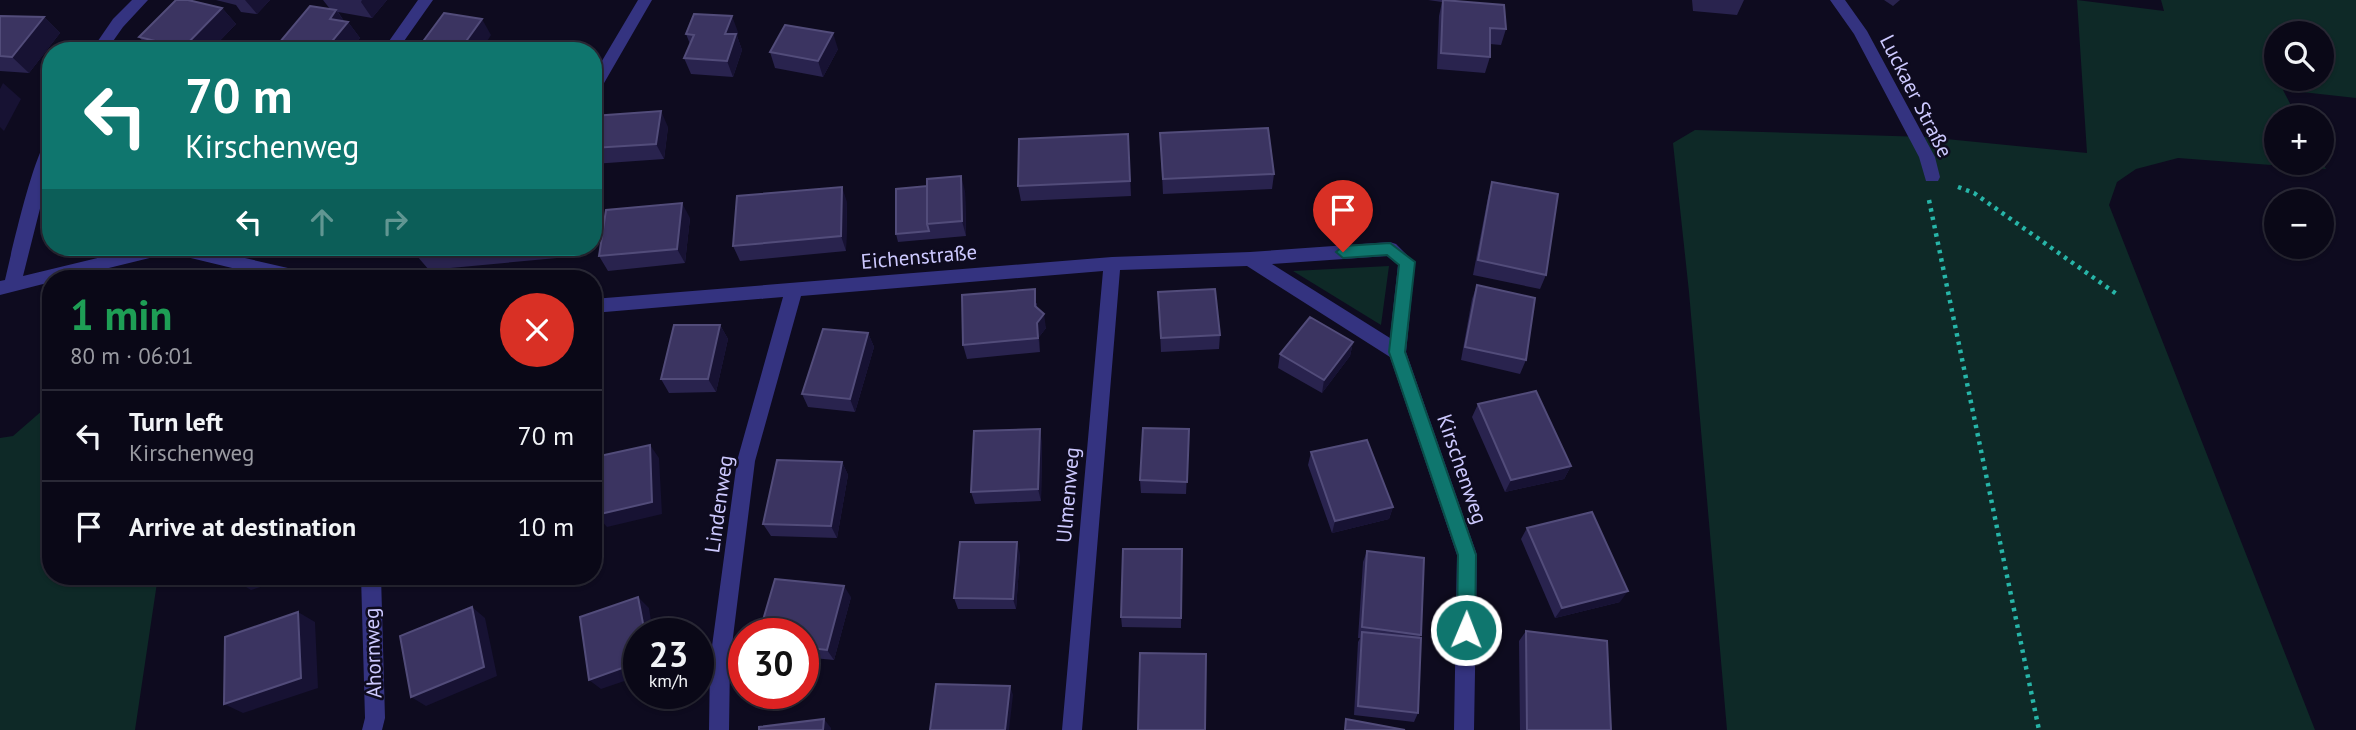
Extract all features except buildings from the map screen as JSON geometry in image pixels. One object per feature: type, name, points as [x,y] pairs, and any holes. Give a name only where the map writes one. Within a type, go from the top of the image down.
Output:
[{"type":"street","points":[[104,42],[118,23],[141,0]]},
{"type":"street","points":[[396,42],[426,0]]},
{"type":"street","points":[[602,74],[645,0]]},
{"type":"street","name":"Luckaer Straße","points":[[1837,0],[1860,31],[1927,157],[1932,177]]},
{"type":"street","points":[[6,287],[42,181]]},
{"type":"street","name":"Kirschenweg","points":[[1250,259],[1390,249],[1407,262],[1397,352],[1467,555],[1464,730]]},
{"type":"street","points":[[75,270],[132,256]]},
{"type":"street","points":[[207,256],[267,270]]},
{"type":"street","points":[[1250,259],[1397,352]]},
{"type":"street","name":"Eichenstraße","points":[[602,305],[1112,264],[1250,259]]},
{"type":"street","name":"Ulmenweg","points":[[1072,730],[1112,264]]},
{"type":"street","points":[[6,287],[42,278]]},
{"type":"street","name":"Lindenweg","points":[[719,730],[720,661],[746,461],[794,290]]},
{"type":"street","name":"Ahornweg","points":[[371,585],[375,718],[372,730]]},
{"type":"path","points":[[2039,730],[1928,206],[1932,177],[1974,193],[2118,295]]},
{"type":"green space","points":[[2077,0],[2164,11],[2161,0],[2356,0],[2356,98],[2292,91],[2334,91],[2334,21],[2264,21],[2264,91],[2284,91],[2291,105],[2264,105],[2264,164],[2178,158],[2136,169],[2117,182],[2109,205],[2315,730],[1727,730],[1689,292],[1673,143],[1695,130],[1926,137],[2087,153]]},
{"type":"green space","points":[[1389,266],[1381,325],[1293,271]]},
{"type":"green space","points":[[42,411],[42,585],[157,585],[135,730],[0,730],[0,438],[13,436]]},
{"type":"route","points":[[1343,252],[1390,249],[1407,262],[1397,352],[1467,555],[1466,630]]}]
